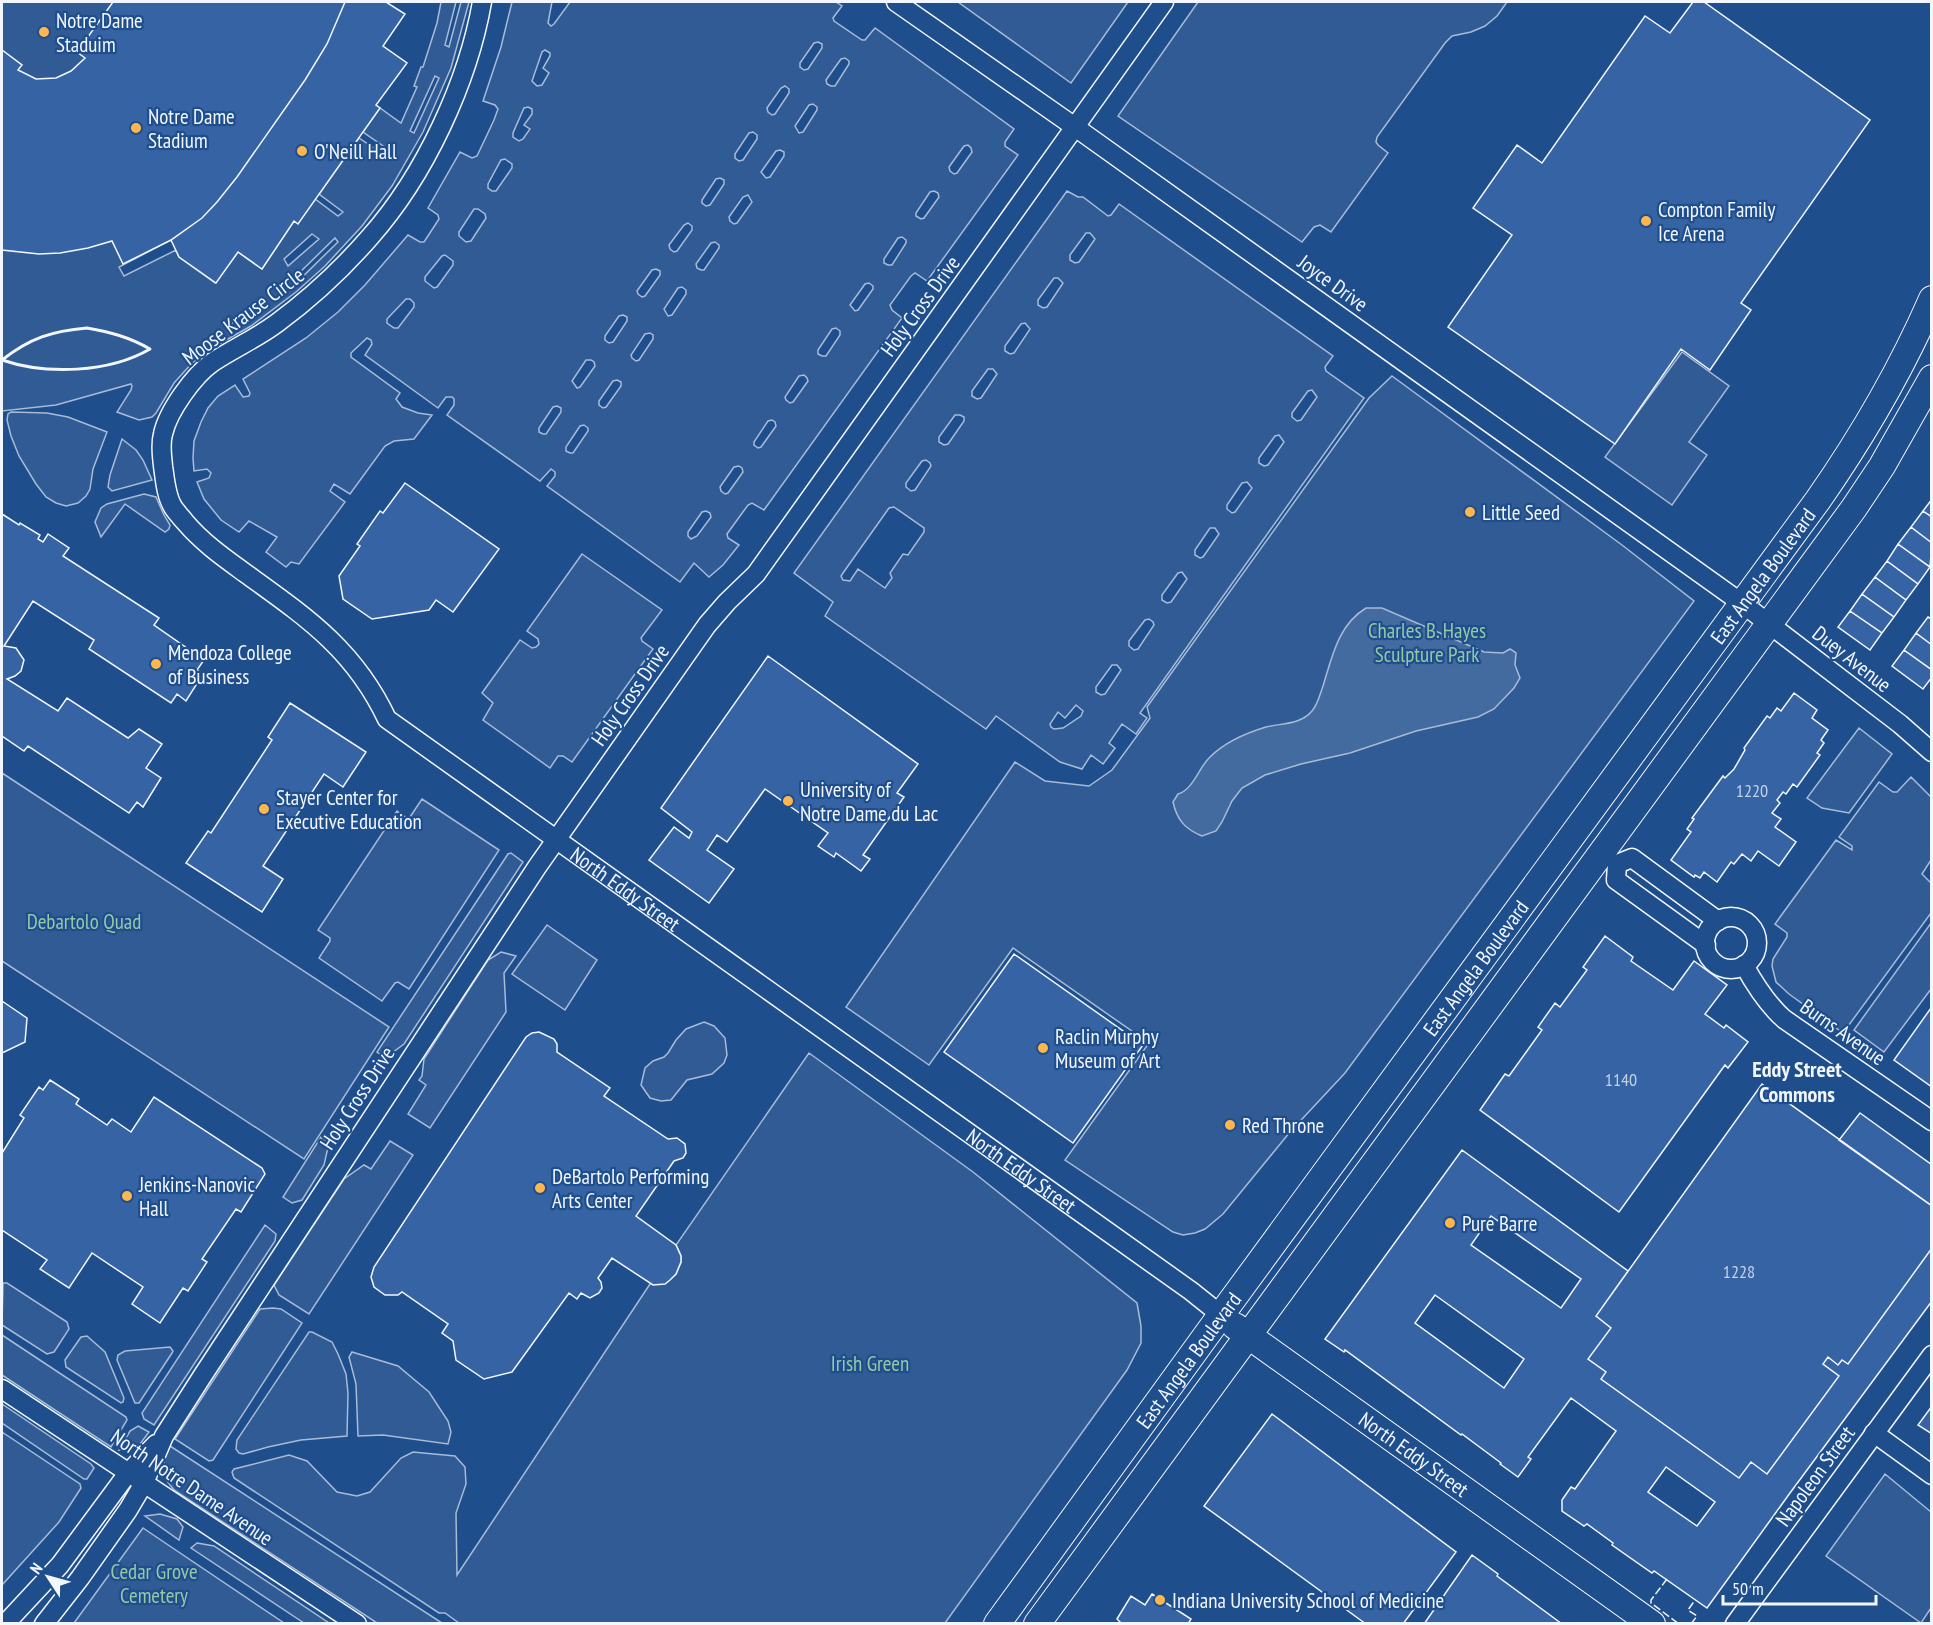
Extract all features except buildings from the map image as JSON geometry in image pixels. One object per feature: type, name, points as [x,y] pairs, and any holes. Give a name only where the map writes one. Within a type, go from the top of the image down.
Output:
[{"type":"main road","name":"East Angela Boulevard","points":[[997,1623],[1743,604],[1853,449],[1900,368],[1932,299]]},
{"type":"main road","name":"East Angela Boulevard","points":[[1037,1623],[1248,1336],[1609,859],[1769,624],[1882,466],[1932,378]]},
{"type":"main road","name":"North Eddy Street","points":[[1221,1315],[1652,1623]]},
{"type":"street","name":"Moose Krause Circle","points":[[387,719],[377,697],[354,664],[335,643],[309,620],[201,541],[172,507],[161,447],[163,432],[179,399],[195,378],[212,363],[276,324],[306,300],[365,243],[389,212],[413,177],[447,114],[472,46],[482,2]]},
{"type":"street","name":"Joyce Drive","points":[[896,2],[1075,127],[1743,604]]},
{"type":"street","name":"Holy Cross Drive","points":[[44,1623],[80,1578],[128,1510],[144,1483],[164,1436],[555,839],[707,625],[756,574],[1164,2]]},
{"type":"street","name":"Duey Avenue","points":[[1743,604],[1900,724],[1932,752]]},
{"type":"street","name":"North Eddy Street","points":[[387,719],[1153,1264],[1221,1315]]},
{"type":"street","points":[[1706,945],[1616,880],[1609,859],[1632,858],[1718,921]]},
{"type":"street","points":[[1732,917],[1751,926],[1757,940],[1757,948],[1750,961],[1730,969],[1711,958],[1706,945],[1708,931],[1718,921],[1732,917]]},
{"type":"street","name":"Burns Avenue","points":[[1744,965],[1773,1009],[1784,1019],[1932,1121]]},
{"type":"street","name":"Napoleon Street","points":[[1735,1623],[1932,1355]]},
{"type":"street","name":"North Notre Dame Avenue","points":[[2,1389],[357,1623]]},
{"type":"street","points":[[1874,1433],[1932,1475]]},
{"type":"street","name":"Holy Cross Drive","points":[[5,1623],[60,1565],[128,1473],[164,1436]]},
{"type":"shaded area","points":[[2,2],[345,2],[340,14],[171,240],[119,267],[124,276],[176,250],[179,257],[215,283],[238,252],[262,269],[294,221],[315,199],[338,216],[343,212],[319,194],[359,138],[383,154],[386,148],[363,132],[380,108],[401,123],[417,87],[414,86],[421,67],[423,67],[441,2],[456,2],[445,45],[449,47],[461,2],[469,2],[451,68],[423,132],[392,186],[362,226],[325,266],[296,292],[251,326],[212,348],[192,363],[174,383],[152,417],[139,420],[117,412],[131,390],[131,384],[56,405],[2,411]],"holes":[[[435,76],[439,78],[414,133],[410,131]],[[312,234],[319,239],[288,266],[284,259]],[[335,238],[338,242],[295,284],[292,280]],[[264,301],[266,305],[229,330],[228,326]]]},
{"type":"shaded area","points":[[512,2],[552,2],[548,23],[551,26],[570,2],[836,2],[842,6],[833,18],[834,21],[862,40],[865,40],[875,28],[1014,129],[1005,142],[1005,146],[1018,155],[927,281],[915,273],[911,276],[890,305],[892,310],[902,318],[764,510],[752,503],[748,505],[727,534],[728,538],[739,545],[723,565],[709,577],[694,563],[680,582],[547,486],[555,476],[555,472],[551,469],[540,481],[447,415],[454,405],[452,397],[446,397],[438,408],[365,355],[372,344],[367,338],[351,353],[351,357],[400,393],[396,399],[402,407],[432,415],[414,439],[394,441],[385,446],[350,494],[334,484],[330,491],[345,502],[299,564],[291,562],[286,567],[266,552],[277,537],[249,521],[239,532],[221,520],[204,499],[197,482],[209,478],[211,473],[207,469],[194,471],[194,441],[208,408],[218,396],[235,385],[243,397],[249,396],[250,393],[243,379],[306,338],[338,312],[365,285],[408,235],[424,242],[439,219],[438,215],[428,208],[460,152],[472,158],[477,156],[494,120],[498,109],[495,105],[483,101],[501,47]],"holes":[[[814,43],[822,44],[822,48],[808,69],[804,70],[800,67],[800,63]],[[545,50],[550,53],[550,56],[543,68],[549,73],[542,85],[537,86],[532,81],[542,52]],[[845,58],[849,64],[835,86],[831,86],[826,80],[841,59]],[[785,86],[789,89],[789,93],[772,115],[767,108],[781,88]],[[813,104],[817,110],[803,132],[799,133],[795,126],[809,105]],[[528,107],[532,109],[532,114],[524,125],[530,129],[519,141],[513,137],[513,133],[524,108]],[[753,132],[757,135],[757,139],[743,160],[739,161],[735,158],[735,154],[749,133]],[[968,145],[972,152],[954,174],[949,167],[964,146]],[[780,150],[784,152],[784,156],[770,177],[766,178],[761,172],[776,151]],[[505,159],[512,164],[512,168],[496,191],[488,188],[488,184],[501,160]],[[716,179],[724,180],[724,184],[710,205],[706,206],[702,200]],[[930,192],[938,193],[939,197],[921,219],[916,216],[916,213]],[[748,195],[752,202],[734,224],[729,217],[743,197]],[[474,209],[478,209],[485,214],[486,218],[471,241],[466,242],[459,236],[459,232]],[[688,223],[692,226],[692,230],[674,252],[669,245]],[[902,237],[906,243],[892,265],[884,263],[884,259],[898,238]],[[715,242],[719,248],[704,270],[696,264],[711,243]],[[445,255],[453,261],[453,265],[434,288],[425,281],[425,277]],[[652,270],[660,271],[660,275],[642,297],[637,291]],[[869,283],[873,289],[855,311],[850,305],[865,284]],[[682,287],[686,290],[686,294],[672,315],[668,316],[664,309],[678,288]],[[406,299],[410,299],[414,307],[398,328],[387,323],[387,319]],[[619,316],[627,317],[627,321],[613,342],[609,343],[605,340],[605,336]],[[836,328],[840,331],[840,335],[826,356],[818,354],[818,350],[832,329]],[[650,333],[653,339],[636,361],[631,355],[645,334]],[[586,360],[591,360],[595,366],[580,387],[577,388],[572,381]],[[804,375],[808,381],[790,403],[785,397],[799,376]],[[613,381],[621,382],[621,386],[603,408],[599,405],[599,401]],[[553,407],[561,408],[561,412],[546,434],[539,432],[539,428]],[[772,420],[776,426],[758,448],[754,442],[768,421]],[[584,425],[588,431],[573,453],[566,451],[566,447],[580,426]],[[739,466],[743,472],[725,494],[720,487],[734,467]],[[702,512],[710,513],[711,517],[697,536],[691,539],[688,532]]]},
{"type":"shaded area","points":[[958,2],[1128,2],[1071,83]]},
{"type":"shaded area","points":[[1198,2],[1507,2],[1497,16],[1485,26],[1452,36],[1445,43],[1377,137],[1378,145],[1388,153],[1331,232],[1320,225],[1314,227],[1302,242],[1118,116]]},
{"type":"shaded area","points":[[1067,191],[1083,197],[1108,216],[1119,204],[1333,356],[1325,367],[1326,371],[1364,398],[1140,713],[1147,718],[1136,734],[1122,724],[1109,743],[1115,748],[1103,764],[1091,755],[1082,769],[1060,762],[996,716],[986,729],[825,616],[833,602],[794,573]],"holes":[[[1086,233],[1090,233],[1095,239],[1079,262],[1075,263],[1070,260],[1070,255]],[[1054,278],[1058,278],[1063,283],[1047,307],[1043,308],[1038,305],[1038,300]],[[1025,323],[1030,329],[1014,353],[1010,354],[1005,351],[1005,346],[1021,324]],[[988,369],[993,369],[997,374],[981,398],[977,399],[972,396],[972,391]],[[1312,390],[1317,397],[1301,420],[1297,421],[1292,417],[1292,413],[1308,391]],[[955,415],[964,417],[964,421],[948,444],[944,445],[939,442],[939,437]],[[1279,435],[1284,442],[1268,465],[1264,466],[1259,463],[1259,458],[1275,436]],[[926,460],[930,463],[931,466],[915,490],[911,491],[906,487],[906,483],[922,461]],[[1247,482],[1252,488],[1235,512],[1232,513],[1227,509],[1227,505],[1242,483]],[[894,507],[924,528],[924,532],[908,555],[903,554],[890,573],[892,578],[885,588],[858,569],[850,581],[843,580],[841,576],[889,508]],[[1210,528],[1215,528],[1219,534],[1200,558],[1195,555],[1195,550]],[[1182,572],[1187,579],[1171,602],[1167,603],[1162,600],[1162,595],[1178,573]],[[1149,619],[1153,622],[1154,625],[1138,649],[1134,650],[1129,646],[1129,641],[1145,620]],[[1112,665],[1117,665],[1121,670],[1105,694],[1101,695],[1096,692],[1096,687]],[[1076,705],[1083,711],[1081,716],[1063,728],[1054,729],[1050,724],[1058,712],[1065,718]]]},
{"type":"shaded area","points":[[1682,352],[1729,386],[1689,442],[1707,455],[1672,505],[1605,457]]},
{"type":"shaded area","name":"Charles B. Hayes Sculpture Park","points":[[1392,376],[1622,545],[1694,601],[1345,1073],[1290,1132],[1223,1214],[1205,1229],[1183,1235],[1173,1232],[1065,1160],[1149,1043],[1013,948],[929,1065],[846,1007],[1015,762],[1045,781],[1089,786],[1112,770],[1150,718],[1147,707],[1369,398]]},
{"type":"shaded area","points":[[11,412],[47,413],[68,417],[107,432],[93,469],[90,489],[78,503],[66,506],[56,503],[46,497],[36,484],[19,456],[11,436],[7,420]]},
{"type":"shaded area","points":[[122,439],[136,450],[152,480],[112,491],[108,487],[110,475]]},
{"type":"shaded area","points":[[144,494],[156,497],[170,525],[169,529],[165,532],[125,504],[101,537],[95,522],[101,508],[107,504]]},
{"type":"shaded area","points":[[582,554],[662,610],[641,638],[653,649],[572,762],[563,756],[558,756],[550,768],[483,720],[493,703],[482,693],[520,640],[532,648],[539,644],[538,639],[527,631]]},
{"type":"shaded area","points":[[1366,608],[1382,608],[1484,652],[1503,653],[1510,649],[1516,653],[1515,665],[1520,678],[1514,688],[1494,709],[1478,717],[1416,731],[1350,753],[1265,775],[1242,788],[1232,801],[1216,831],[1202,836],[1186,827],[1179,819],[1173,802],[1178,794],[1188,788],[1206,761],[1229,742],[1266,727],[1296,721],[1307,716],[1319,699],[1337,642],[1349,623]]},
{"type":"shaded area","points":[[1859,728],[1892,754],[1849,813],[1822,808],[1807,798]]},
{"type":"shaded area","name":"Debartolo Quad","points":[[2,773],[389,1027],[304,1159],[2,961]]},
{"type":"shaded area","points":[[1911,777],[1931,797],[1931,860],[1922,874],[1931,883],[1931,913],[1843,1033],[1776,982],[1772,966],[1773,959],[1787,937],[1787,933],[1775,924],[1836,840],[1852,850],[1852,846],[1839,837],[1879,782],[1893,792],[1897,792]]},
{"type":"shaded area","points":[[422,799],[499,850],[409,989],[398,982],[395,983],[382,1001],[319,958],[330,938],[318,930],[397,811],[407,818],[410,817]]},
{"type":"shaded area","points":[[511,853],[523,862],[404,1044],[385,1058],[377,1052],[508,854]]},
{"type":"shaded area","points":[[1931,923],[1931,989],[1884,1052],[1854,1030]]},
{"type":"shaded area","points":[[547,925],[597,960],[565,1010],[512,974]]},
{"type":"shaded area","points":[[501,952],[516,956],[504,973],[506,1012],[430,1128],[408,1114],[426,1085],[419,1080],[422,1076],[424,1059],[488,960]]},
{"type":"shaded area","points":[[704,1022],[714,1026],[725,1038],[727,1055],[724,1063],[712,1074],[687,1080],[671,1100],[661,1101],[650,1098],[641,1085],[645,1068],[653,1061],[664,1057],[686,1029]]},
{"type":"shaded area","name":"Irish Green","points":[[809,1053],[973,1172],[1137,1303],[1141,1343],[1127,1370],[945,1623],[459,1623],[445,1613],[439,1613],[234,1478],[232,1472],[234,1469],[289,1455],[307,1461],[337,1492],[357,1496],[370,1492],[401,1458],[413,1452],[455,1456],[465,1467],[466,1484],[456,1513],[457,1575],[650,1284],[665,1283],[676,1274],[681,1256],[676,1245]]},
{"type":"shaded area","points":[[321,1137],[329,1143],[324,1165],[302,1200],[292,1203],[283,1197]]},
{"type":"shaded area","points":[[390,1141],[413,1155],[309,1314],[279,1295],[274,1285],[344,1179],[364,1165],[371,1169]]},
{"type":"shaded area","points":[[265,1225],[276,1234],[275,1241],[154,1425],[144,1419],[142,1413]]},
{"type":"shaded area","points":[[3,1283],[7,1283],[67,1322],[69,1329],[54,1352],[47,1354],[2,1325]]},
{"type":"shaded area","points":[[260,1309],[281,1309],[302,1323],[213,1460],[209,1461],[175,1439]]},
{"type":"shaded area","points":[[309,1332],[332,1342],[346,1374],[347,1436],[301,1440],[239,1453],[236,1449],[237,1440]]},
{"type":"shaded area","points":[[2,1335],[126,1417],[127,1420],[111,1447],[2,1375]]},
{"type":"shaded area","points":[[87,1336],[105,1352],[124,1398],[123,1402],[121,1403],[66,1367],[65,1360],[81,1337]]},
{"type":"shaded area","points":[[170,1347],[172,1353],[139,1403],[135,1403],[117,1360],[118,1355],[125,1351]]},
{"type":"shaded area","points":[[352,1352],[398,1366],[429,1392],[448,1421],[451,1432],[448,1444],[383,1435],[358,1436],[356,1384],[349,1357]]},
{"type":"shaded area","points":[[2,1404],[91,1464],[94,1468],[87,1479],[2,1423]]},
{"type":"shaded area","points":[[138,1426],[149,1432],[140,1444],[130,1449],[119,1450],[130,1431]]},
{"type":"shaded area","points":[[2,1432],[80,1484],[81,1488],[59,1522],[2,1585]]},
{"type":"shaded area","points":[[170,1446],[442,1623],[377,1623],[174,1490],[163,1472],[165,1456]]},
{"type":"shaded area","points":[[1885,1474],[1931,1512],[1931,1608],[1921,1623],[1826,1556]]},
{"type":"shaded area","points":[[160,1514],[177,1519],[183,1527],[179,1540],[145,1516]]},
{"type":"shaded area","name":"Cedar Grove Cemetery","points":[[143,1528],[284,1623],[74,1623]]},
{"type":"shaded area","points":[[197,1543],[214,1546],[329,1623],[304,1623],[191,1548]]},
{"type":"fence","points":[[1667,1579],[1651,1603],[1679,1624]]},
{"type":"fence","points":[[1691,1624],[1697,1616],[1688,1610],[1695,1600]]},
{"type":"wall","points":[[87,328],[135,341],[150,349],[116,363],[77,369],[38,368],[2,360],[22,346],[42,337],[87,328]]},
{"type":"place","name":"Notre Dame Staduim","points":[[44,32]]},
{"type":"place","name":"Notre Dame Stadium","points":[[136,128]]},
{"type":"place","name":"O'Neill Hall","points":[[302,151]]},
{"type":"place","name":"Compton Family Ice Arena","points":[[1646,221]]},
{"type":"place","name":"Little Seed","points":[[1470,512]]},
{"type":"place","name":"Mendoza College of Business","points":[[156,664]]},
{"type":"place","name":"University of Notre Dame du Lac","points":[[788,801]]},
{"type":"place","name":"Stayer Center for Executive Education","points":[[264,809]]},
{"type":"place","name":"Raclin Murphy Museum of Art","points":[[1043,1048]]},
{"type":"place","name":"Red Throne","points":[[1230,1125]]},
{"type":"place","name":"DeBartolo Performing Arts Center","points":[[540,1188]]},
{"type":"place","name":"Jenkins-Nanovic Hall","points":[[127,1196]]},
{"type":"place","name":"Pure Barre","points":[[1450,1223]]},
{"type":"place","name":"Indiana University School of Medicine","points":[[1160,1600]]},
{"type":"district","name":"Eddy Street Commons","points":[[1797,1082]]}]
